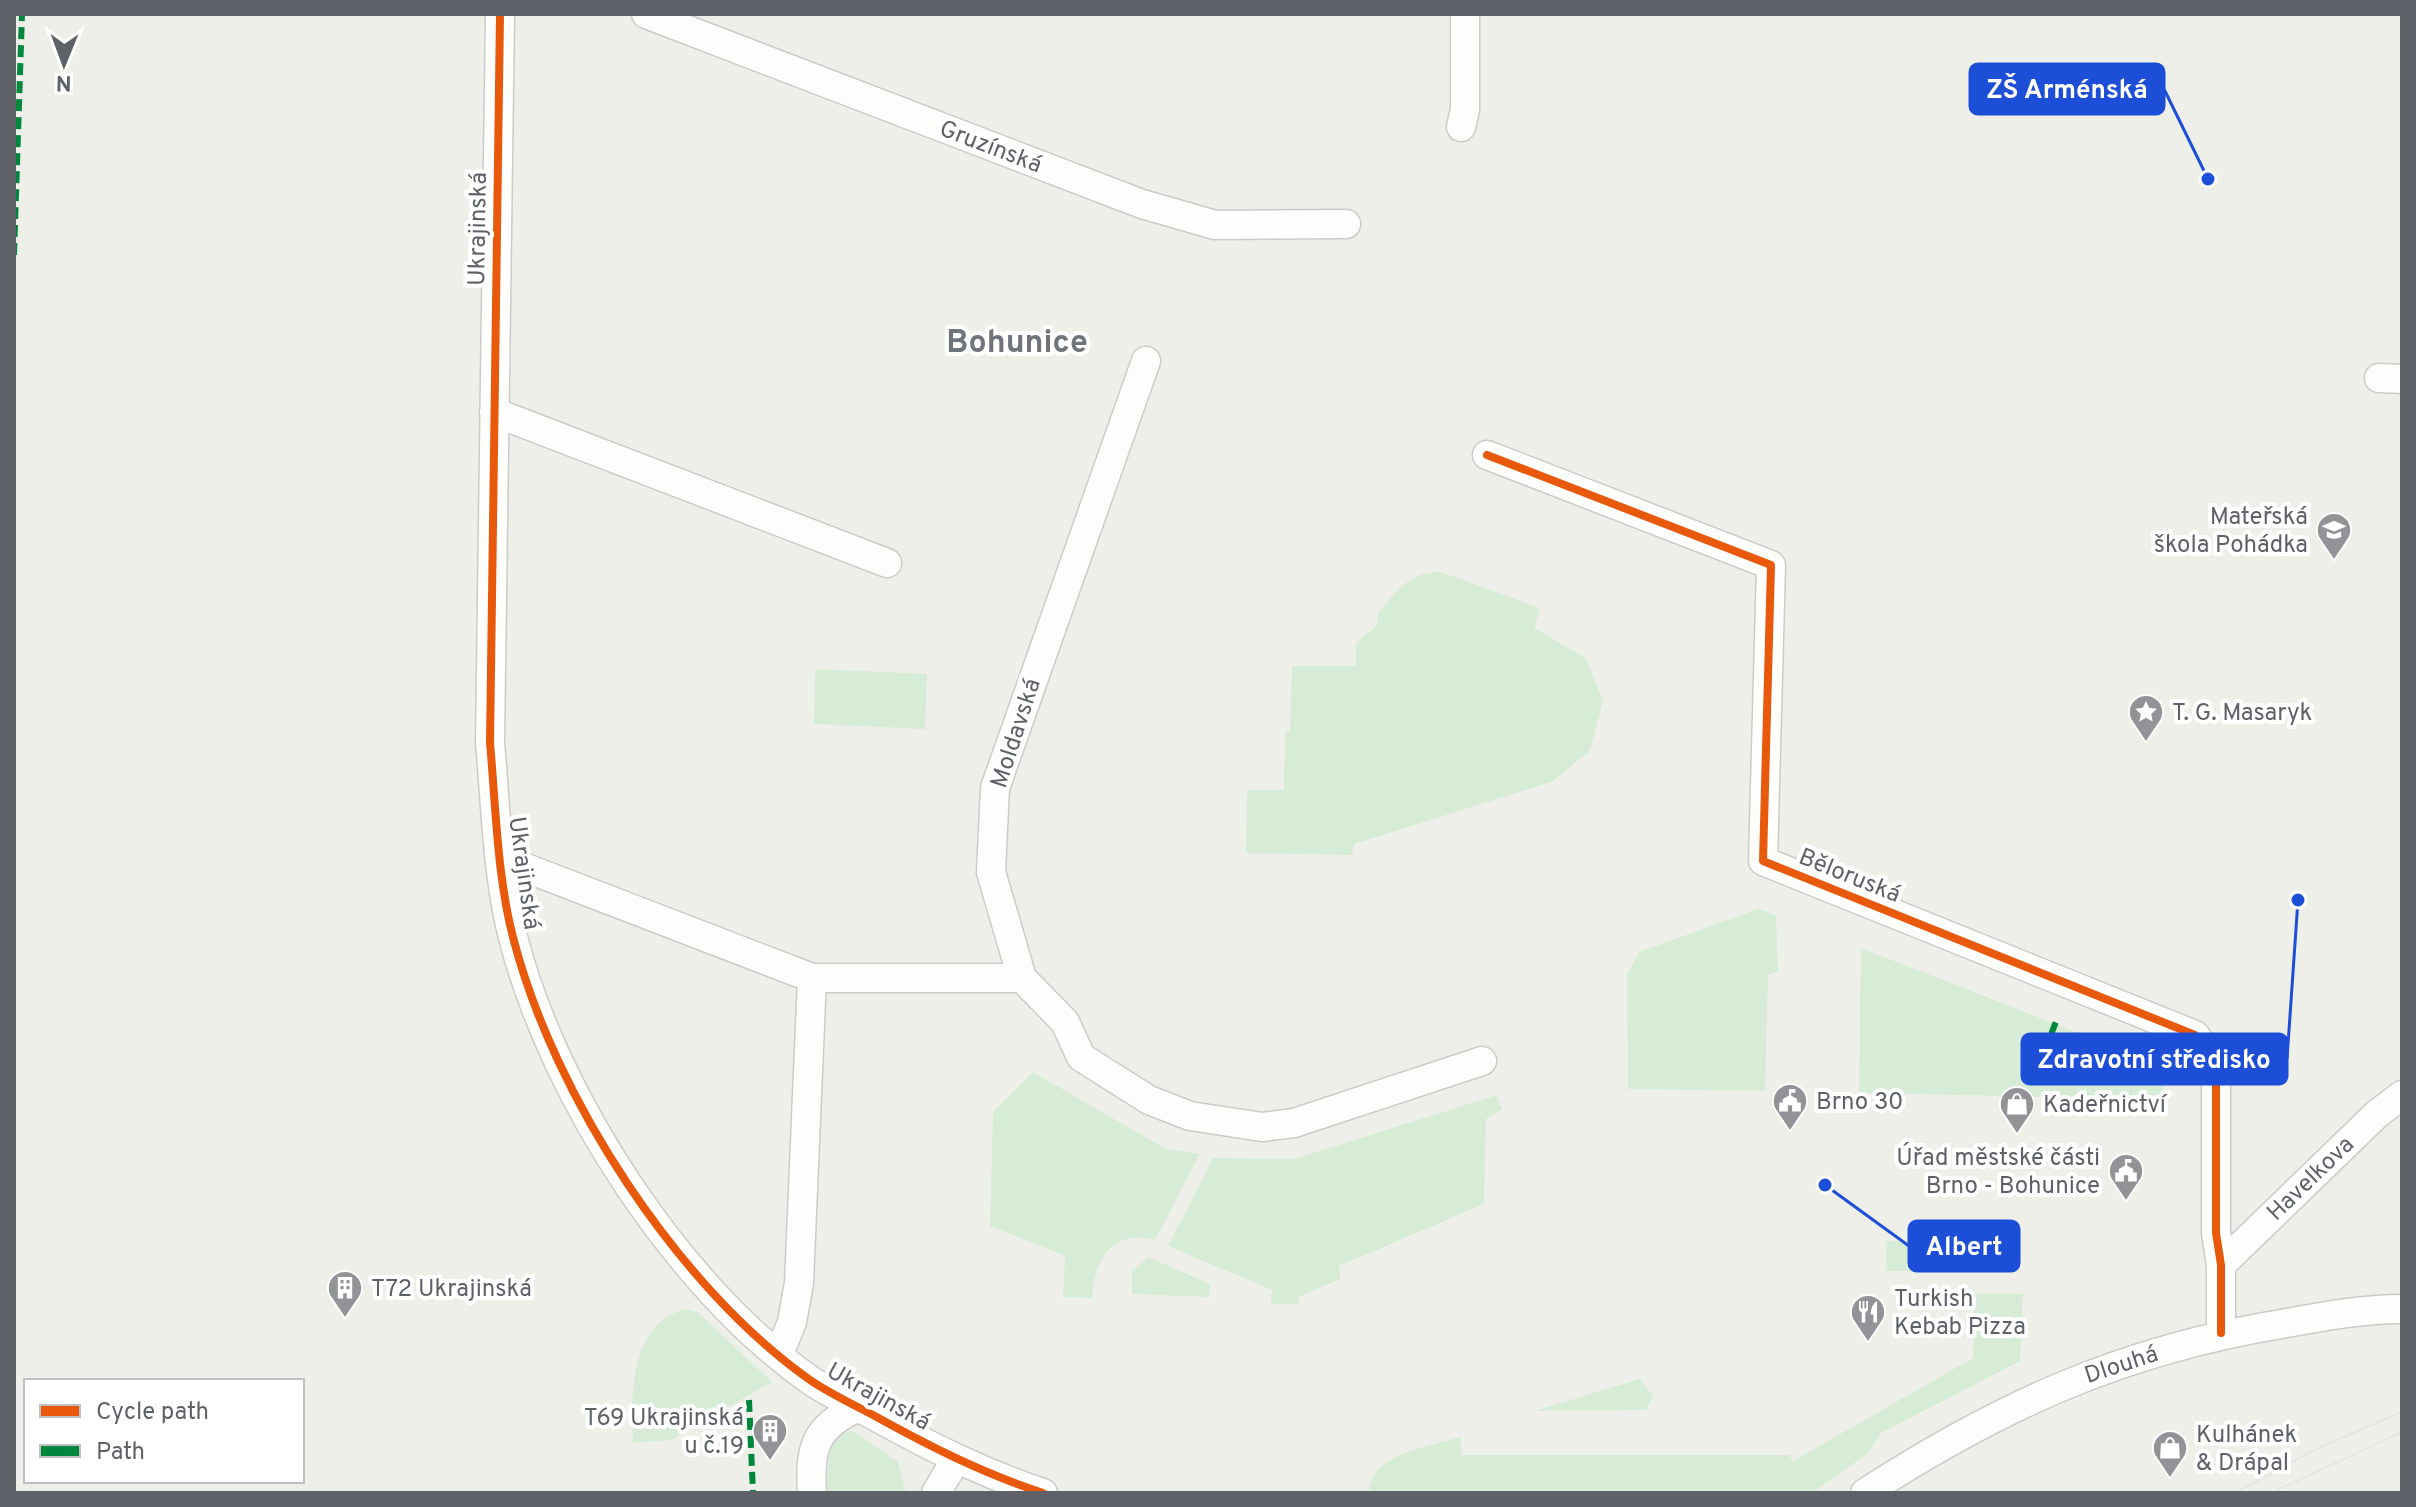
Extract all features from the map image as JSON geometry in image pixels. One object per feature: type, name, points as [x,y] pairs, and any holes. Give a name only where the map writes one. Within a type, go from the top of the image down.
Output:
[{"type":"street","name":"Ukrajinská","points":[[500,14],[490,743],[500,858],[513,940],[551,1050],[613,1165],[690,1266],[779,1354],[810,1380],[955,1461],[1043,1493]]},
{"type":"street","name":"Gruzínská","points":[[646,14],[1142,204],[1215,225],[1346,224]]},
{"type":"street","points":[[1461,127],[1465,110],[1465,14]]},
{"type":"street","name":"Moldavská","points":[[1146,361],[995,788],[991,872],[1022,978],[1065,1022],[1081,1057],[1149,1100],[1190,1116],[1226,1123],[1262,1127],[1294,1123],[1482,1061]]},
{"type":"street","points":[[494,412],[887,563]]},
{"type":"street","name":"Běloruská","points":[[1487,455],[1771,565],[1763,861],[2195,1035],[2216,1065],[2216,1233],[2221,1265],[2221,1333]]},
{"type":"street","name":"Ukrajinská","points":[[500,858],[812,978],[1022,978]]},
{"type":"street","points":[[779,1354],[792,1322],[799,1283],[812,978]]},
{"type":"street","name":"Havelkova","points":[[2221,1265],[2377,1114],[2402,1095]]},
{"type":"street","name":"Dlouhá","points":[[1865,1493],[1950,1439],[2097,1370],[2221,1333],[2370,1309],[2402,1309]]},
{"type":"street","points":[[812,1493],[814,1446],[838,1416],[859,1407]]},
{"type":"street","points":[[936,1493],[955,1461]]},
{"type":"green space","points":[[1441,572],[1540,608],[1534,628],[1586,658],[1603,701],[1590,751],[1551,782],[1354,844],[1352,855],[1246,853],[1247,790],[1284,790],[1285,732],[1290,731],[1292,666],[1356,666],[1356,643],[1377,626],[1378,613],[1392,597],[1412,579]]},
{"type":"green space","points":[[815,669],[927,674],[925,729],[814,724]]},
{"type":"green space","points":[[1758,909],[1776,915],[1778,971],[1768,975],[1765,1091],[1628,1089],[1627,975],[1639,952]]},
{"type":"green space","points":[[1861,948],[2148,1060],[2163,1068],[2163,1099],[1859,1093]]},
{"type":"green space","points":[[1033,1072],[1164,1148],[1200,1154],[1155,1240],[1140,1237],[1127,1239],[1108,1250],[1097,1271],[1092,1298],[1063,1297],[1065,1256],[990,1226],[993,1112]]},
{"type":"green space","points":[[1497,1095],[1502,1109],[1486,1119],[1484,1204],[1339,1266],[1340,1279],[1298,1297],[1299,1304],[1271,1304],[1272,1290],[1168,1246],[1213,1158],[1294,1159]]},
{"type":"green space","points":[[1933,1232],[1936,1235],[1936,1271],[1886,1271],[1886,1241],[1923,1242]]},
{"type":"green space","points":[[1148,1257],[1210,1284],[1209,1297],[1132,1294],[1132,1272]]},
{"type":"green space","points":[[1975,1293],[2023,1294],[2020,1361],[1881,1433],[1867,1454],[1812,1493],[1369,1493],[1372,1479],[1391,1460],[1418,1448],[1461,1437],[1461,1455],[1789,1455],[1793,1461],[1973,1358]]},
{"type":"green space","points":[[685,1309],[699,1313],[772,1382],[671,1440],[633,1443],[634,1385],[643,1346],[653,1330],[667,1317]]},
{"type":"green space","points":[[1639,1379],[1653,1395],[1646,1410],[1535,1411]]},
{"type":"green space","points":[[853,1431],[898,1462],[906,1493],[826,1493],[830,1446],[843,1432]]},
{"type":"tram line","points":[[2235,1493],[2316,1449],[2402,1412]]},
{"type":"tram line","points":[[2271,1493],[2402,1432]]},
{"type":"marked path","points":[[14,255],[22,14]]},
{"type":"marked path","points":[[2032,1084],[2057,1019]]},
{"type":"marked path","points":[[749,1400],[753,1493]]},
{"type":"cycle path","points":[[500,14],[490,743],[504,893],[514,941],[533,1001],[559,1062],[591,1124],[628,1184],[669,1241],[713,1294],[761,1341],[810,1380],[841,1398],[956,1458],[1043,1493]]},
{"type":"cycle path","points":[[1487,455],[1771,565],[1763,861],[2195,1035],[2216,1065],[2216,1233],[2221,1265],[2221,1333]]},
{"type":"place","name":"ZŠ Arménská","points":[[2208,179]]},
{"type":"place","name":"Mateřská škola Pohádka","points":[[2334,561]]},
{"type":"place","name":"T. G. Masaryk","points":[[2146,743]]},
{"type":"place","name":"Zdravotní středisko","points":[[2298,900]]},
{"type":"place","name":"Brno 30","points":[[1790,1132]]},
{"type":"place","name":"Kadeřnictví","points":[[2017,1135]]},
{"type":"place","name":"Albert","points":[[1825,1185]]},
{"type":"place","name":"Úřad městské části Brno - Bohunice","points":[[2126,1202]]},
{"type":"place","name":"T72 Ukrajinská","points":[[345,1319]]},
{"type":"place","name":"Turkish Kebab Pizza","points":[[1868,1343]]},
{"type":"place","name":"T69 Ukrajinská u č.19","points":[[770,1462]]},
{"type":"place","name":"Kulhánek & Drápal","points":[[2170,1479]]},
{"type":"district","name":"Bohunice","points":[[1017,341]]}]
